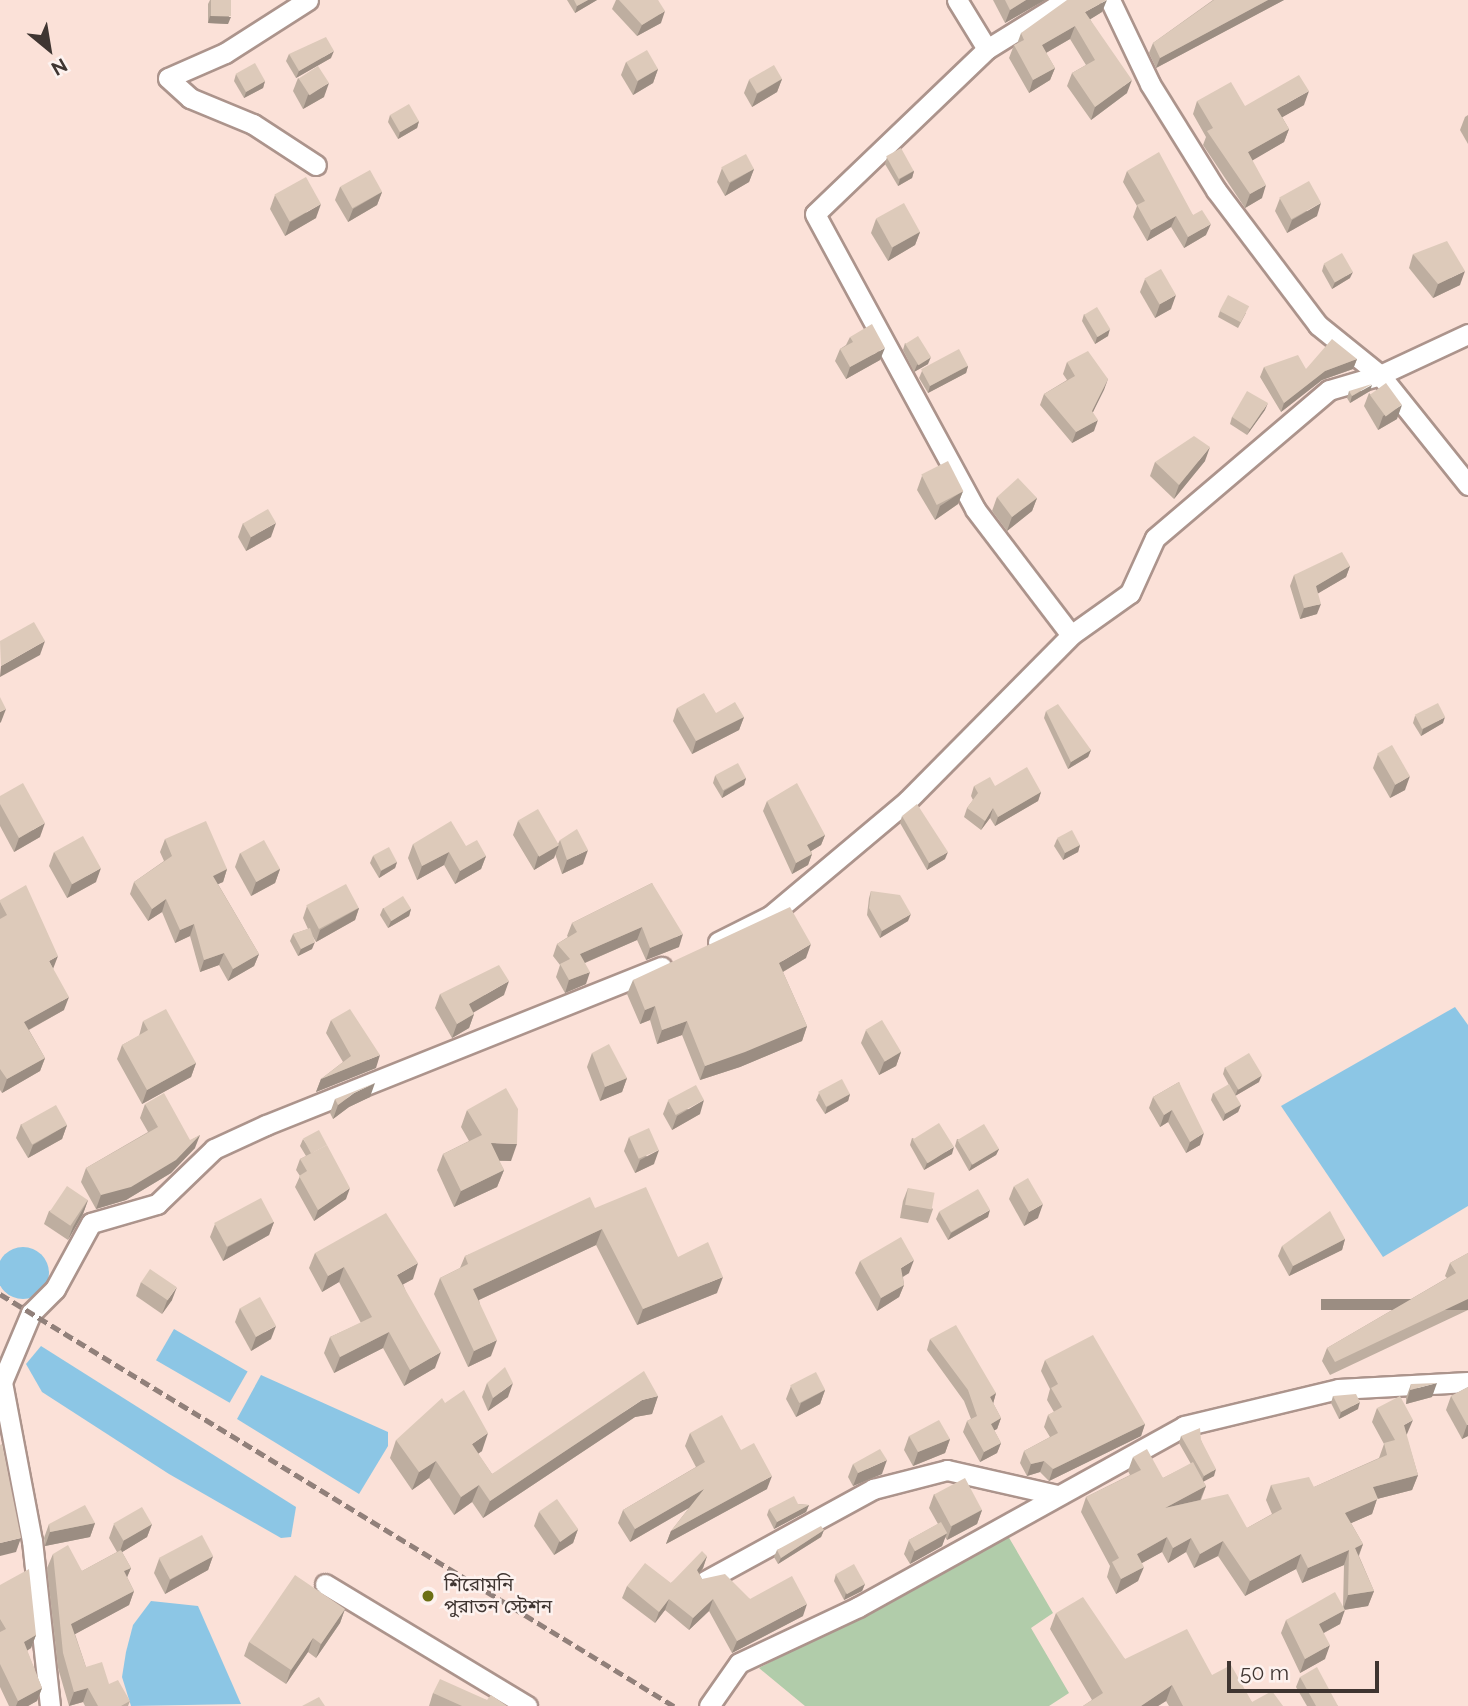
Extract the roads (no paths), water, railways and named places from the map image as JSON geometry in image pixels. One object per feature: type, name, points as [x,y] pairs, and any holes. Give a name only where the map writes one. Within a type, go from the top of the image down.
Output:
[{"type":"street","points":[[308,0],[225,53],[168,78],[190,98],[253,124],[316,165]]},
{"type":"street","points":[[957,0],[987,49]]},
{"type":"street","points":[[1066,0],[987,49],[815,214],[975,509],[1071,635]]},
{"type":"street","points":[[1110,0],[1150,84],[1216,190],[1318,325],[1380,375],[1468,485]]},
{"type":"street","points":[[50,1706],[32,1541],[2,1382],[31,1313],[55,1289],[91,1223],[157,1205],[214,1149],[266,1125],[687,956],[780,907],[908,800],[1071,635],[1130,593],[1155,538],[1270,436],[1329,390],[1380,375],[1468,334]]},
{"type":"street","points":[[709,1706],[739,1662],[858,1607],[1184,1426],[1338,1389],[1468,1382]]},
{"type":"street","points":[[705,1581],[873,1489],[947,1470],[1057,1495]]},
{"type":"street","points":[[325,1584],[527,1706]]},
{"type":"water","points":[[1455,1007],[1468,1025],[1468,1206],[1383,1257],[1281,1106]]},
{"type":"water","points":[[23,1247],[33,1249],[41,1255],[47,1263],[47,1283],[41,1291],[33,1297],[23,1299],[13,1297],[5,1291],[-1,1283],[-3,1273],[-1,1263],[5,1255],[13,1249]]},
{"type":"water","points":[[174,1329],[248,1372],[230,1403],[156,1360]]},
{"type":"water","points":[[41,1346],[296,1507],[291,1537],[281,1538],[169,1474],[42,1392],[26,1364]]},
{"type":"water","points":[[261,1375],[388,1432],[388,1446],[359,1494],[237,1419]]},
{"type":"water","points":[[151,1601],[198,1606],[241,1704],[131,1706],[122,1677],[126,1652],[133,1625]]},
{"type":"railway","points":[[0,1294],[674,1706]]},
{"type":"place","name":"শিরোমনি পুরাতন স্টেশন","points":[[428,1596]]}]
